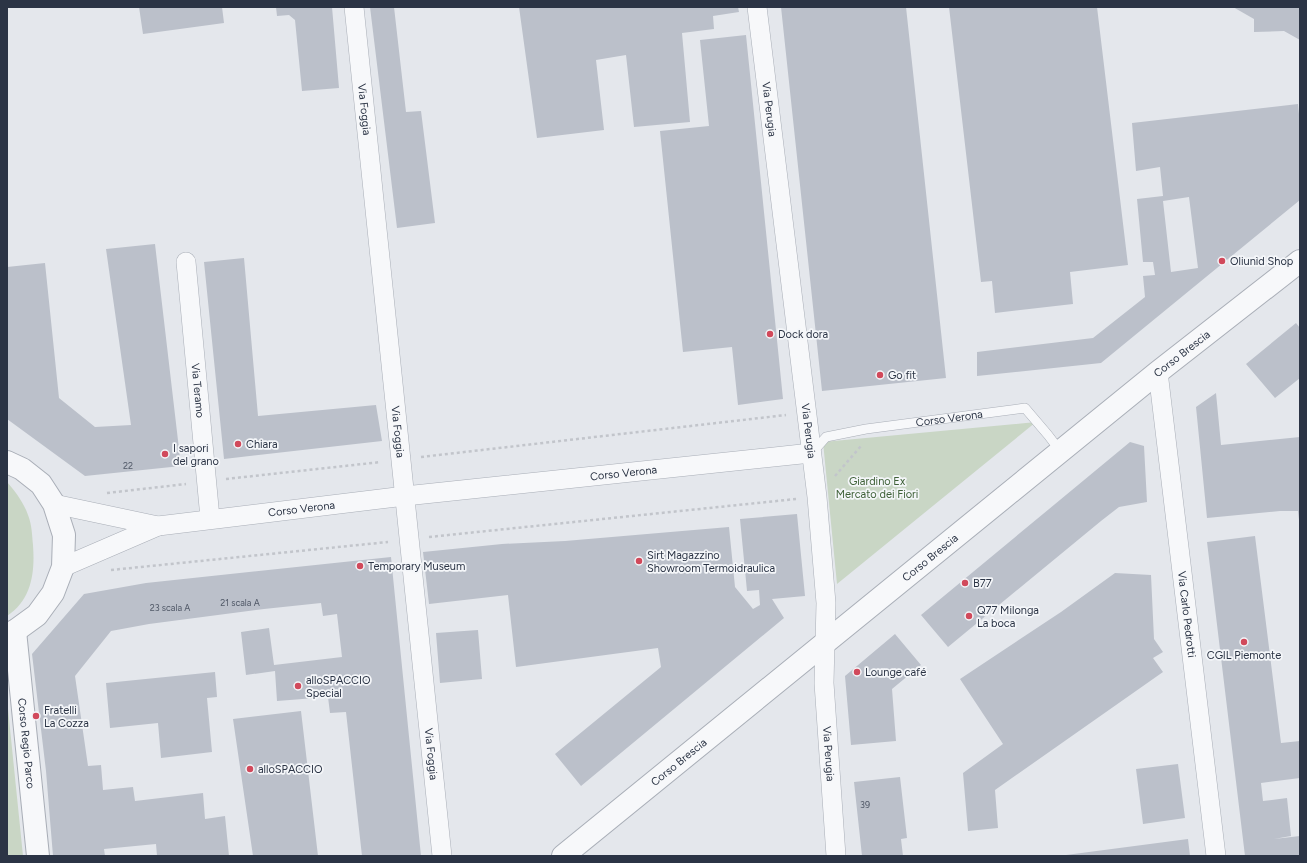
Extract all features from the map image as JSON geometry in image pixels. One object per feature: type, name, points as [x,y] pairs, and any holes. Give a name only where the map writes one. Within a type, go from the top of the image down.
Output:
[{"type":"street","name":"Via Foggia","points":[[354,7],[442,856]]},
{"type":"street","name":"Via Perugia","points":[[757,7],[817,497],[826,603],[824,683],[836,856]]},
{"type":"street","name":"Corso Brescia","points":[[567,854],[825,642],[1158,372],[1300,261]]},
{"type":"street","name":"Via Teramo","points":[[186,262],[210,518]]},
{"type":"street","name":"Via Carlo Pedrotti","points":[[1158,372],[1216,856]]},
{"type":"street","name":"Corso Verona","points":[[63,567],[158,526],[210,518],[811,453]]},
{"type":"street","points":[[7,462],[22,469],[41,484],[54,504],[64,535],[63,567],[53,593],[37,615],[11,633]]},
{"type":"street","name":"Corso Verona","points":[[54,504],[158,526]]},
{"type":"street","name":"Corso Regio Parco","points":[[11,633],[38,856]]},
{"type":"lane","name":"Corso Verona","points":[[811,453],[826,437],[866,429],[1025,408],[1061,452]]},
{"type":"path","points":[[109,570],[817,497],[863,444]]},
{"type":"green space","name":"Giardino Ex Mercato dei Fiori","points":[[1036,422],[837,584],[823,442]]},
{"type":"green space","points":[[7,482],[19,497],[28,515],[32,530],[33,565],[27,594],[22,602],[7,616]]},
{"type":"green space","points":[[7,699],[23,856],[7,856]]},
{"type":"building","points":[[139,7],[222,7],[224,23],[143,34]]},
{"type":"building","points":[[276,7],[332,7],[339,88],[302,91],[295,20],[289,15],[277,16]]},
{"type":"building","points":[[370,7],[394,7],[406,112],[421,111],[435,223],[397,228]]},
{"type":"building","points":[[519,7],[738,7],[739,12],[713,16],[714,29],[682,33],[690,122],[634,127],[626,55],[596,60],[604,130],[537,138]]},
{"type":"building","points":[[781,7],[906,7],[946,378],[822,391]]},
{"type":"building","points":[[949,7],[1097,7],[1128,265],[1070,272],[1073,304],[995,313],[992,281],[981,282]]},
{"type":"building","points":[[1233,7],[1300,7],[1300,40],[1284,31],[1254,32],[1254,19]]},
{"type":"building","points":[[746,35],[783,399],[738,405],[732,347],[683,352],[660,131],[709,126],[700,40]]},
{"type":"building","points":[[1298,104],[1300,124],[1300,200],[1101,363],[977,376],[977,352],[1093,338],[1145,297],[1143,276],[1155,275],[1153,262],[1143,262],[1137,199],[1163,196],[1160,167],[1136,171],[1132,123]],"holes":[[[1189,197],[1198,268],[1171,272],[1163,201]]]},
{"type":"building","points":[[155,244],[181,466],[85,476],[7,419],[7,267],[45,263],[59,398],[95,427],[131,425],[106,249]]},
{"type":"building","points":[[244,258],[258,416],[376,405],[382,441],[224,459],[204,262]]},
{"type":"building","points":[[1296,323],[1300,328],[1300,378],[1275,398],[1246,364]]},
{"type":"building","points":[[1216,393],[1221,445],[1300,437],[1300,520],[1298,511],[1280,511],[1207,518],[1196,407]]},
{"type":"building","points":[[1130,442],[1144,446],[1147,502],[1119,507],[948,647],[921,615]]},
{"type":"building","points":[[797,514],[805,596],[772,599],[784,618],[581,786],[555,754],[661,667],[658,648],[516,667],[508,595],[429,604],[423,552],[502,544],[565,541],[729,527],[735,587],[753,609],[760,605],[759,590],[747,591],[740,519]]},
{"type":"building","name":"CGIL Piemonte","points":[[1255,536],[1281,743],[1300,741],[1300,778],[1261,783],[1263,801],[1287,798],[1291,836],[1274,839],[1300,836],[1300,856],[1245,856],[1207,542]]},
{"type":"building","points":[[391,557],[421,856],[362,856],[346,712],[330,713],[328,697],[277,701],[275,671],[246,675],[241,632],[269,628],[274,665],[342,657],[337,614],[323,616],[321,603],[149,624],[111,631],[75,676],[88,766],[101,765],[103,790],[133,787],[135,801],[203,793],[205,819],[225,816],[229,856],[157,856],[156,844],[104,849],[105,856],[53,856],[46,771],[32,654],[84,594],[146,583]]},
{"type":"building","points":[[1115,573],[1151,575],[1154,639],[1163,652],[1153,658],[1163,672],[995,790],[998,828],[968,831],[963,773],[1003,744],[960,679],[1061,612]]},
{"type":"building","points":[[478,630],[482,679],[440,683],[436,633]]},
{"type":"building","points":[[895,634],[921,665],[892,689],[896,741],[851,745],[845,676]]},
{"type":"building","points":[[215,672],[217,697],[207,698],[212,752],[161,758],[158,723],[110,728],[106,683]]},
{"type":"building","points":[[301,711],[318,856],[253,856],[233,719]]},
{"type":"building","points":[[1178,764],[1185,818],[1143,824],[1136,769]]},
{"type":"building","points":[[900,777],[907,838],[901,839],[903,856],[862,856],[854,782]]},
{"type":"building","points":[[1188,839],[1190,856],[1066,856],[1066,855]]},
{"type":"place","name":"Oliunìd Shop","points":[[1222,261]]},
{"type":"place","name":"Dock dora","points":[[770,334]]},
{"type":"place","name":"Go fit","points":[[880,375]]},
{"type":"place","name":"Chiara","points":[[238,444]]},
{"type":"place","name":"I sapori del grano","points":[[165,454]]},
{"type":"place","name":"Sirt Magazzino Showroom Termoidraulica","points":[[639,561]]},
{"type":"place","name":"Temporary Museum","points":[[360,566]]},
{"type":"place","name":"B77","points":[[965,583]]},
{"type":"place","name":"Q77 Milonga La boca","points":[[969,616]]},
{"type":"place","name":"CGIL Piemonte","points":[[1244,642]]},
{"type":"place","name":"Lounge café","points":[[857,672]]},
{"type":"place","name":"alloSPACCIO Special","points":[[298,686]]},
{"type":"place","name":"Fratelli La Cozza","points":[[36,716]]},
{"type":"place","name":"alloSPACCIO","points":[[250,769]]}]
